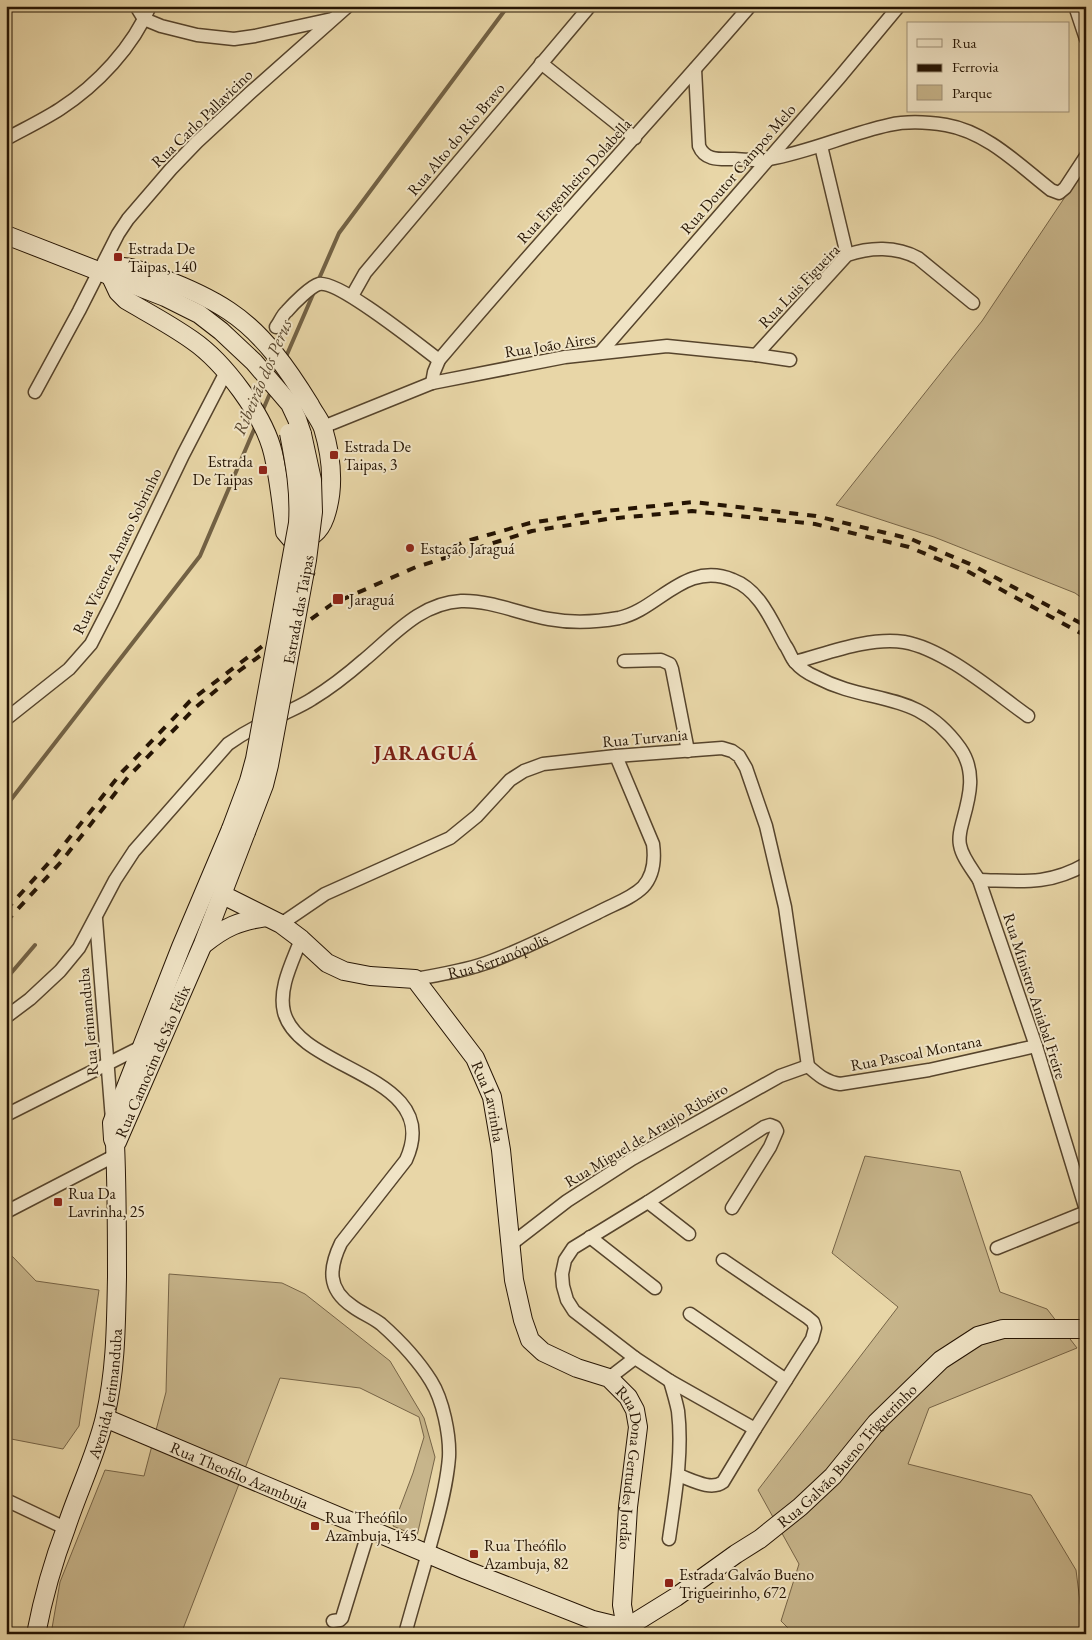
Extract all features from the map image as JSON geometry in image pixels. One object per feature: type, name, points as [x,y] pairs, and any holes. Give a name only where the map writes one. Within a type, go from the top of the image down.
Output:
[{"type":"main road","name":"Estrada das Taipas","points":[[6,235],[171,300],[199,314],[221,331],[254,362],[290,404],[297,419],[295,434],[312,480],[313,512],[307,560],[264,785],[238,831]]},
{"type":"main road","points":[[116,265],[147,273],[182,286],[230,312],[262,339],[300,389],[323,427],[332,469],[330,504],[321,529],[314,535],[300,540],[291,538],[285,532],[273,452],[261,420],[226,372],[206,351],[191,339],[126,300],[105,273],[116,265]]},
{"type":"main road","name":"Rua Camocim de São Félix","points":[[115,1150],[223,895],[238,831]]},
{"type":"main road","name":"Rua Camocim de São Félix","points":[[115,1150],[112,1123],[141,1047],[181,947],[238,831]]},
{"type":"main road","name":"Rua Serranópolis","points":[[223,895],[274,921],[301,939],[327,963],[344,971],[370,976],[416,979]]},
{"type":"main road","points":[[203,944],[222,930],[246,920],[274,921]]},
{"type":"main road","name":"Rua Lavrinha","points":[[416,979],[475,1058],[492,1097],[501,1150],[510,1245]]},
{"type":"main road","name":"Avenida Jerimanduba","points":[[36,1634],[42,1604],[65,1528],[104,1418],[113,1376],[116,1342],[115,1150]]},
{"type":"main road","name":"Rua Dona Gertudes Jordão","points":[[510,1245],[514,1280],[523,1320],[530,1340],[543,1352],[577,1368],[609,1378],[628,1397],[635,1410],[638,1427],[627,1527],[622,1605],[630,1632]]},
{"type":"main road","name":"Rua Galvão Bueno Triguerinho","points":[[630,1632],[736,1554],[760,1539],[800,1507],[833,1476],[876,1423],[941,1360],[978,1336],[1003,1329],[1086,1329]]},
{"type":"main road","name":"Rua Theofilo Azambuja","points":[[104,1418],[428,1555],[593,1620],[630,1632]]},
{"type":"street","points":[[136,6],[144,19],[161,26],[197,35],[235,39],[334,18]]},
{"type":"street","points":[[6,139],[60,109],[101,75],[121,53],[144,19],[150,6]]},
{"type":"street","name":"Rua Carlo Pallavicino","points":[[34,392],[105,273],[118,234],[128,219],[171,169],[250,93],[348,6]]},
{"type":"street","name":"Rua Alto do Rio Bravo","points":[[352,296],[365,273],[590,6]]},
{"type":"street","name":"Rua Engenheiro Dolabella","points":[[432,383],[439,360],[502,285],[635,138],[750,6]]},
{"type":"street","name":"Rua Doutor Campos Melo","points":[[600,353],[839,78],[899,6]]},
{"type":"street","points":[[1075,6],[1086,38]]},
{"type":"street","points":[[541,63],[635,138]]},
{"type":"street","points":[[695,70],[699,146],[701,151],[712,159],[767,160],[821,146],[890,124],[908,122],[964,129],[998,148],[1051,190],[1059,193],[1065,188],[1086,156]]},
{"type":"street","points":[[821,146],[847,255]]},
{"type":"street","name":"Rua Luis Figueira","points":[[756,354],[847,255],[861,250],[875,248],[909,253],[918,258],[973,303]]},
{"type":"street","points":[[276,327],[285,312],[313,288],[320,284],[328,285],[352,296],[439,360]]},
{"type":"street","name":"Rua João Aires","points":[[323,427],[432,383],[515,366],[600,353],[667,346],[756,354],[790,360]]},
{"type":"street","name":"Rua Vicente Amato Sobrinho","points":[[6,719],[69,669],[91,644],[183,455],[226,372]]},
{"type":"street","points":[[6,1017],[30,999],[60,971],[79,948],[115,880],[134,851],[228,744],[244,733],[310,701],[363,661],[410,621],[425,611],[442,604],[460,601],[480,602],[549,619],[580,622],[627,616],[638,611],[682,582],[692,579],[715,576],[731,578],[755,594],[796,662],[863,644],[904,642],[931,651],[959,666],[1028,716]]},
{"type":"street","points":[[624,661],[661,660],[670,664],[688,751]]},
{"type":"street","name":"Rua Ministro Aniabal Freire","points":[[796,662],[813,676],[829,683],[901,702],[922,711],[942,726],[961,749],[968,763],[971,779],[970,793],[960,832],[960,845],[964,857],[979,880],[1036,1046],[1086,1211]]},
{"type":"street","name":"Rua Turvania","points":[[274,921],[325,894],[450,838],[477,816],[510,780],[524,771],[543,764],[722,748],[732,751],[739,756],[746,768],[766,826],[785,907],[808,1066]]},
{"type":"street","name":"Rua Serranópolis","points":[[416,979],[463,970],[486,963],[586,918],[629,897],[643,887],[651,874],[655,859],[653,844],[616,756]]},
{"type":"street","points":[[979,880],[1026,882],[1045,880],[1069,874],[1086,864]]},
{"type":"street","name":"Rua Jerimanduba","points":[[96,919],[112,1123]]},
{"type":"street","points":[[301,939],[284,986],[283,1005],[287,1022],[294,1032],[306,1042],[381,1085],[407,1111],[412,1124],[413,1137],[406,1160],[341,1243],[334,1257],[332,1274],[334,1286],[340,1296],[351,1306],[380,1323],[413,1356],[431,1381],[441,1401],[449,1456],[446,1485],[405,1634]]},
{"type":"street","name":"Rua Pascoal Montana","points":[[808,1066],[822,1078],[840,1084],[929,1070],[1036,1046]]},
{"type":"street","points":[[6,1115],[141,1047]]},
{"type":"street","name":"Rua Miguel de Araujo Ribeiro","points":[[510,1245],[567,1201],[632,1159],[780,1076],[808,1066]]},
{"type":"street","points":[[732,1208],[770,1147],[777,1131],[775,1127],[770,1125],[764,1127],[573,1248],[565,1260],[562,1274],[563,1286],[574,1311],[635,1358],[670,1381],[755,1429]]},
{"type":"street","points":[[6,1212],[115,1150]]},
{"type":"street","points":[[648,1202],[689,1234]]},
{"type":"street","points":[[997,1248],[1086,1211]]},
{"type":"street","points":[[590,1238],[655,1288]]},
{"type":"street","points":[[678,1475],[712,1486],[724,1482],[812,1339],[815,1328],[813,1322],[807,1317],[723,1260]]},
{"type":"street","points":[[690,1314],[786,1380]]},
{"type":"street","points":[[609,1378],[635,1358]]},
{"type":"street","points":[[670,1381],[678,1410],[678,1475],[670,1539]]},
{"type":"street","points":[[6,1500],[65,1528]]},
{"type":"street","points":[[334,1621],[340,1620],[344,1614],[369,1530]]},
{"type":"green space","points":[[1086,171],[1086,601],[1075,593],[934,537],[836,505],[982,321],[1069,191]]},
{"type":"green space","points":[[865,1156],[960,1171],[1000,1292],[1047,1309],[1077,1348],[929,1408],[908,1464],[1031,1495],[1076,1570],[1084,1634],[794,1634],[781,1621],[799,1564],[758,1490],[898,1307],[832,1253]]},
{"type":"green space","points":[[12,1256],[36,1281],[99,1290],[79,1426],[63,1449],[6,1438],[6,1257]]},
{"type":"green space","points":[[169,1274],[282,1283],[305,1294],[390,1361],[424,1418],[435,1457],[417,1536],[393,1526],[424,1437],[419,1417],[360,1388],[280,1378],[181,1634],[51,1634],[60,1582],[105,1470],[144,1476],[166,1392]]},
{"type":"waterway","name":"Ribeirão dos Perus","points":[[318,281],[339,233],[508,6]]},
{"type":"waterway","name":"Ribeirão dos Perus","points":[[285,359],[314,292]]},
{"type":"waterway","name":"Ribeirão dos Perus","points":[[262,412],[271,391]]},
{"type":"waterway","name":"Ribeirão dos Perus","points":[[6,806],[200,556],[256,425]]},
{"type":"waterway","points":[[6,979],[35,945]]},
{"type":"railway","points":[[436,553],[467,541],[530,523],[606,511],[693,502],[816,516],[911,539],[972,565],[1086,626]]},
{"type":"railway","points":[[6,922],[60,863],[128,777],[196,707],[239,671],[332,604],[416,567],[532,531],[607,519],[692,511],[815,524],[909,547],[969,572],[1086,636]]},
{"type":"railway","points":[[6,910],[54,857],[122,772],[190,701],[277,635]]},
{"type":"place","name":"Estrada De Taipas, 140","points":[[118,257]]},
{"type":"place","name":"Estrada De Taipas, 3","points":[[334,455]]},
{"type":"place","name":"Estrada De Taipas","points":[[263,470]]},
{"type":"place","name":"Estação Jaraguá","points":[[410,548]]},
{"type":"place","name":"Jaraguá","points":[[338,599]]},
{"type":"place","name":"Rua Da Lavrinha, 25","points":[[58,1202]]},
{"type":"place","name":"Rua Theófilo Azambuja, 145","points":[[315,1526]]},
{"type":"place","name":"Rua Theófilo Azambuja, 82","points":[[474,1554]]},
{"type":"place","name":"Estrada Galvão Bueno Trigueirinho, 672","points":[[669,1583]]},
{"type":"district","name":"JARAGUÁ","points":[[426,752]]}]
